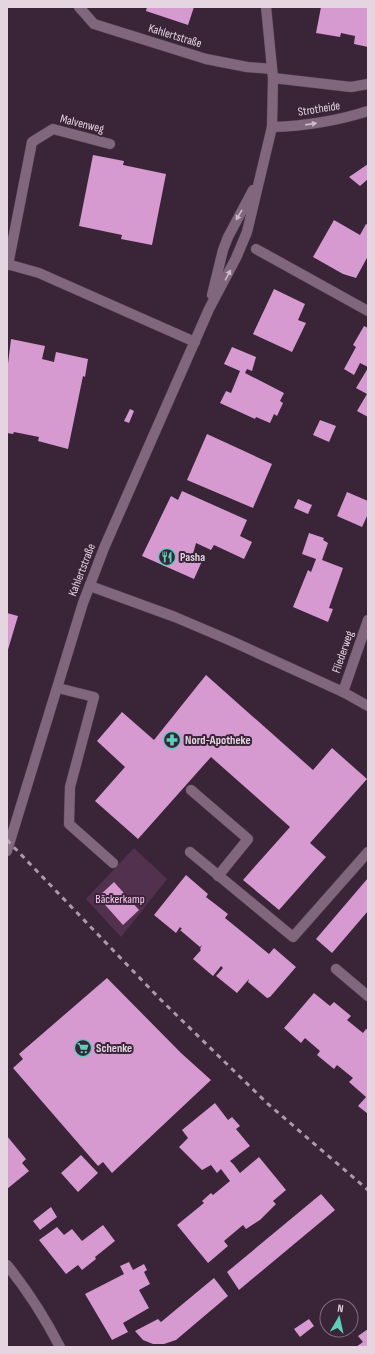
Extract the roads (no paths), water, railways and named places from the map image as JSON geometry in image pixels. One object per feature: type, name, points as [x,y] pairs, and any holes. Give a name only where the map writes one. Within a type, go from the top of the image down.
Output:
[{"type":"street","name":"Kahlertstraße","points":[[79,7],[94,24],[206,59],[273,73]]},
{"type":"street","name":"Kahlertstraße","points":[[7,851],[90,586],[104,548],[209,309],[243,244],[272,127],[273,73],[266,7]]},
{"type":"street","name":"Strotheide","points":[[273,73],[351,87],[368,84]]},
{"type":"street","name":"Strotheide","points":[[272,127],[290,127],[344,119],[368,111]]},
{"type":"street","name":"Malvenweg","points":[[110,144],[53,129],[32,142],[8,264],[39,273],[195,342]]},
{"type":"street","name":"Kahlertstraße","points":[[209,309],[223,250],[228,237],[258,181]]},
{"type":"street","points":[[256,249],[368,311]]},
{"type":"street","points":[[90,586],[175,616],[344,692],[368,706]]},
{"type":"street","name":"Fliederweg","points":[[344,692],[368,620]]},
{"type":"street","points":[[58,688],[94,697],[70,787],[69,824],[113,863]]},
{"type":"street","points":[[191,790],[248,838],[218,876]]},
{"type":"street","points":[[190,852],[293,937],[368,852]]},
{"type":"street","points":[[336,969],[368,996]]},
{"type":"street","points":[[7,1265],[25,1287],[40,1309],[60,1347]]},
{"type":"railway","points":[[7,840],[161,1000],[268,1104],[368,1190]]},
{"type":"place","name":"Pasha","points":[[167,557]]},
{"type":"place","name":"Nord-Apotheke","points":[[172,740]]},
{"type":"place","name":"Schenke","points":[[83,1048]]},
{"type":"park label","name":"Bäckerkamp","points":[[120,899]]}]
